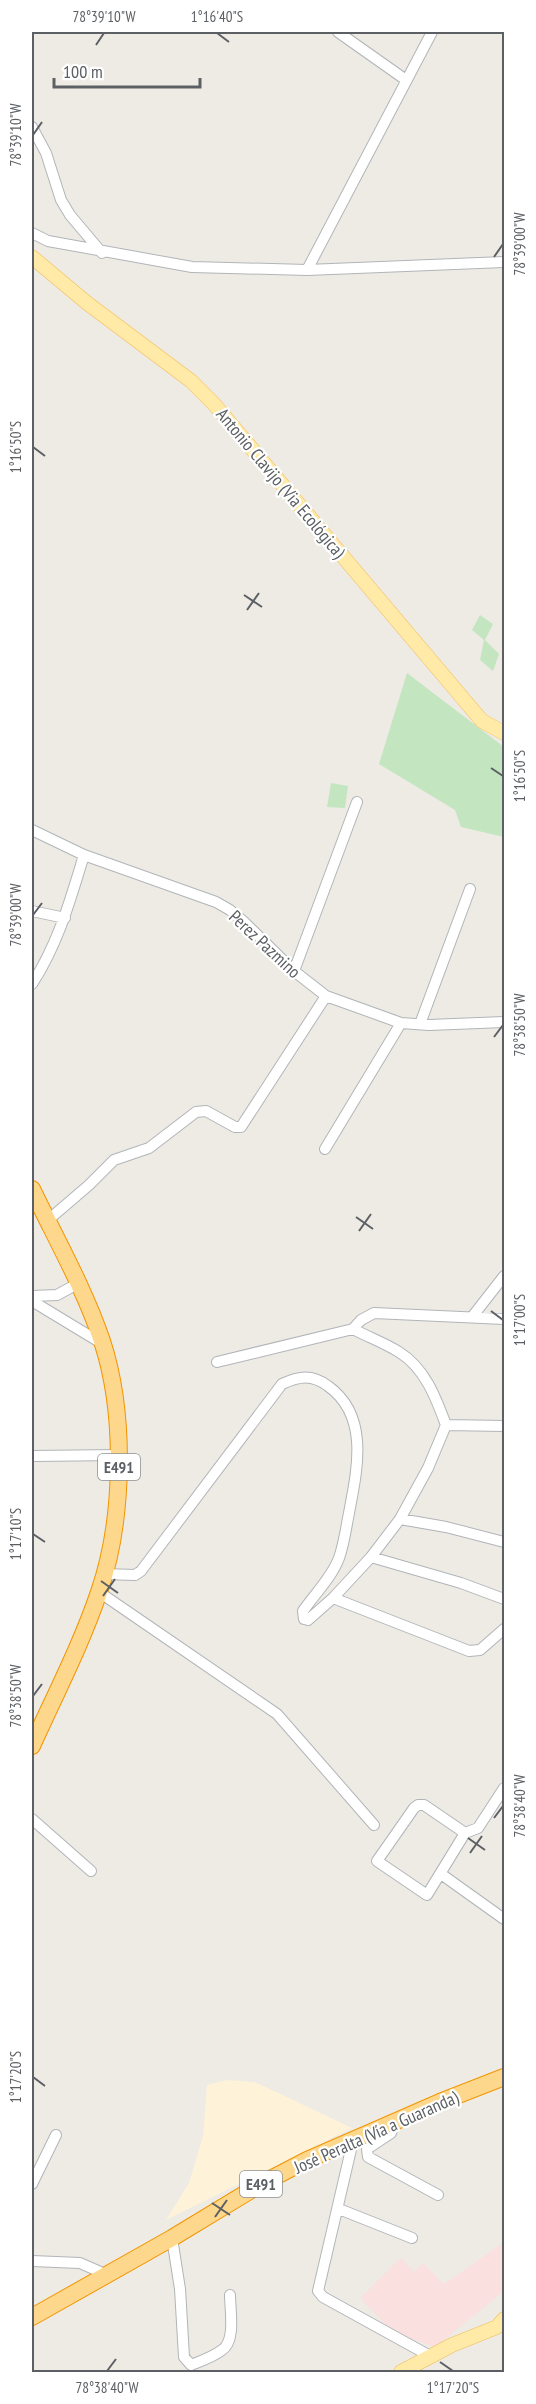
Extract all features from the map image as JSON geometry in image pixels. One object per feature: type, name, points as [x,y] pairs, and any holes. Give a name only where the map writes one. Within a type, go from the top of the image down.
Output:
[{"type":"highway","name":"E491","points":[[32,1189],[79,1283],[103,1344],[112,1388],[119,1455],[117,1504],[99,1592],[32,1746]]},
{"type":"highway","name":"José Peralta (Vía a Guaranda)","points":[[32,2317],[172,2238],[261,2184],[308,2160],[440,2102],[504,2077]]},
{"type":"main road","name":"Antonio Clavijo (Via Ecológica)","points":[[32,257],[87,303],[190,381],[214,404],[482,721],[504,734]]},
{"type":"main road","points":[[401,2373],[430,2356],[497,2327],[504,2319]]},
{"type":"street","points":[[338,32],[406,80]]},
{"type":"street","points":[[307,270],[432,32]]},
{"type":"street","points":[[32,127],[46,153],[61,200],[70,215],[102,253]]},
{"type":"street","points":[[32,232],[48,241],[102,253],[192,267],[307,270],[504,262]]},
{"type":"street","points":[[294,971],[357,802]]},
{"type":"street","name":"Perez Pazmino","points":[[32,830],[84,855],[195,894],[230,909],[294,971],[326,996],[401,1023],[504,1022]]},
{"type":"street","points":[[32,984],[49,956],[65,918],[84,855]]},
{"type":"street","points":[[420,1024],[470,889]]},
{"type":"street","points":[[32,911],[65,918]]},
{"type":"street","points":[[47,1221],[114,1160],[123,1155],[149,1148],[196,1112],[206,1111],[236,1127],[241,1127],[326,996]]},
{"type":"street","points":[[324,1149],[401,1023]]},
{"type":"street","points":[[472,1317],[504,1276]]},
{"type":"street","points":[[32,1296],[57,1295],[79,1283]]},
{"type":"street","points":[[32,1301],[103,1344]]},
{"type":"street","points":[[217,1362],[353,1329],[361,1320],[374,1313],[504,1319]]},
{"type":"street","points":[[104,1574],[135,1575],[141,1571],[282,1384],[295,1378],[308,1377],[321,1380],[343,1399],[348,1407],[358,1443],[358,1466],[339,1559],[303,1611],[304,1619],[308,1620],[333,1598],[371,1557],[400,1519],[428,1468],[446,1425],[434,1393],[414,1364],[400,1353],[353,1329]]},
{"type":"street","points":[[446,1425],[504,1426]]},
{"type":"street","points":[[32,1456],[119,1455]]},
{"type":"street","points":[[400,1519],[446,1527],[504,1542]]},
{"type":"street","points":[[371,1557],[461,1583],[504,1599]]},
{"type":"street","points":[[99,1592],[277,1714],[374,1825]]},
{"type":"street","points":[[333,1598],[469,1651],[480,1650],[504,1631]]},
{"type":"street","points":[[465,1833],[424,1805],[418,1805],[377,1862],[427,1895],[465,1833],[478,1828],[503,1792]]},
{"type":"street","points":[[32,1819],[91,1871]]},
{"type":"street","points":[[441,1874],[504,1919]]},
{"type":"street","points":[[394,2124],[391,2133],[367,2149],[368,2157],[438,2195]]},
{"type":"street","points":[[32,2184],[56,2135]]},
{"type":"street","points":[[354,2141],[318,2291],[323,2297],[430,2356]]},
{"type":"street","points":[[339,2209],[412,2238]]},
{"type":"street","points":[[172,2238],[180,2289],[183,2368],[223,2350],[227,2344],[230,2337],[230,2295]]},
{"type":"street","points":[[32,2261],[80,2263],[105,2274]]},
{"type":"shaded area","points":[[227,2080],[255,2082],[352,2128],[166,2220],[189,2183],[203,2136],[207,2085]]},
{"type":"shaded area","points":[[504,2242],[504,2291],[435,2347],[393,2332],[360,2298],[401,2258],[414,2272],[423,2263],[444,2284]]},
{"type":"green space","points":[[480,615],[493,624],[485,640],[499,654],[493,671],[480,660],[484,640],[472,630]]},
{"type":"green space","points":[[407,673],[504,747],[504,837],[461,827],[455,810],[379,764]]},
{"type":"green space","points":[[331,783],[348,786],[345,808],[327,807]]}]
